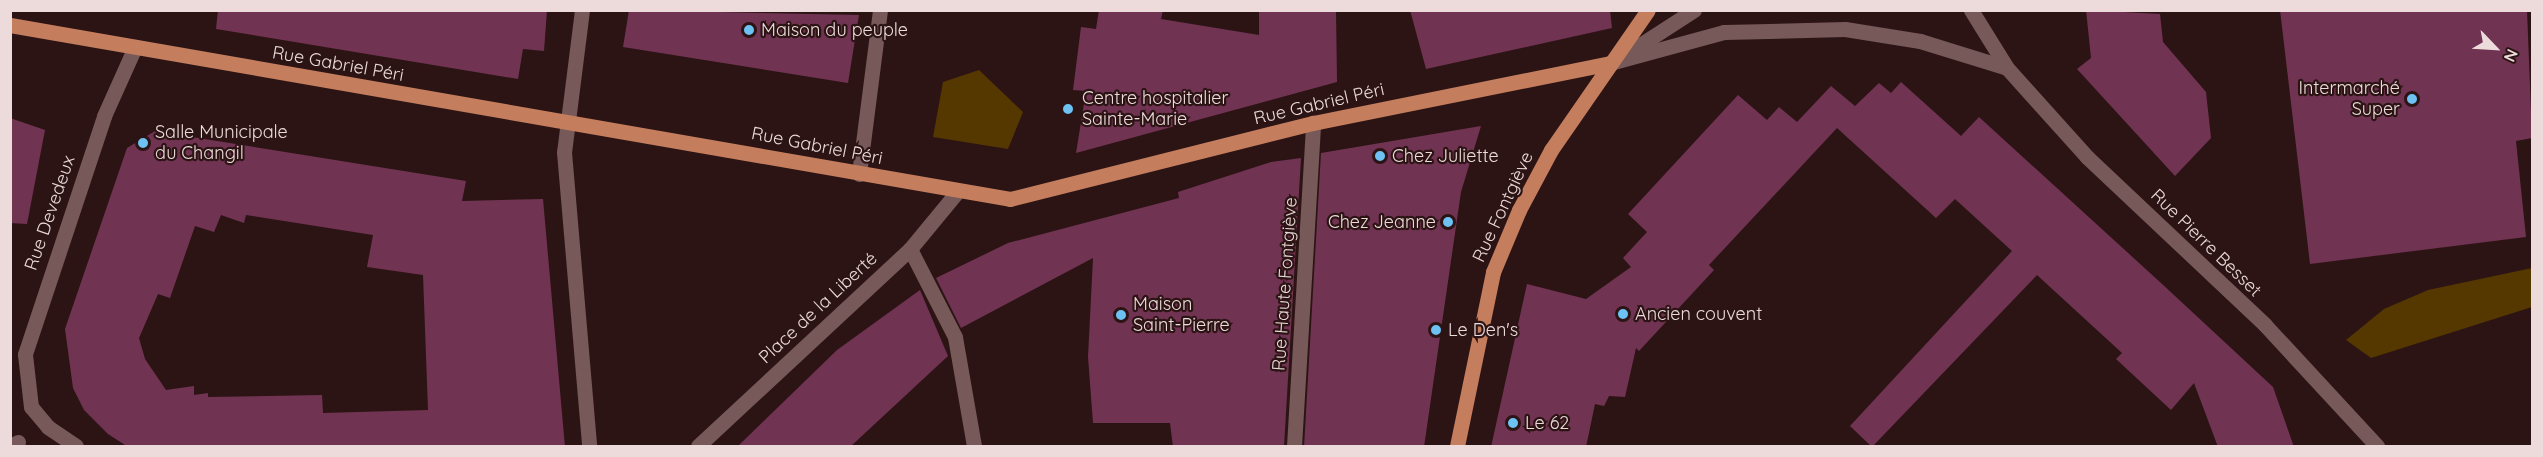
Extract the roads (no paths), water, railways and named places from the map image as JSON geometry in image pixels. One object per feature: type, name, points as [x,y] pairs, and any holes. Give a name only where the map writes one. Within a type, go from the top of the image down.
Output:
[{"type":"main road","name":"Rue Fontgiève","points":[[1457,447],[1493,272],[1551,150],[1648,10]]},
{"type":"main road","name":"Rue Gabriel Péri","points":[[10,25],[514,116],[564,119],[957,192],[1010,199],[1313,123],[1610,63]]},
{"type":"street","points":[[582,10],[576,80],[564,119],[589,447]]},
{"type":"street","points":[[859,174],[880,10]]},
{"type":"street","points":[[1610,63],[1694,10]]},
{"type":"street","name":"Rue Pierre Besset","points":[[1971,10],[2007,69],[2087,157],[2265,326],[2377,447]]},
{"type":"street","name":"Rue Pierre Besset","points":[[1610,63],[1724,32],[1845,29],[1920,41],[2007,69]]},
{"type":"street","name":"Rue Devedeux","points":[[76,447],[48,427],[31,407],[24,387],[25,354],[104,116],[135,47]]},
{"type":"street","name":"Rue Haute Fontgiève","points":[[1294,447],[1313,123]]},
{"type":"street","points":[[1303,447],[1319,148]]},
{"type":"street","name":"Place de la Liberté","points":[[698,447],[910,249],[957,192]]},
{"type":"street","points":[[910,249],[955,337],[974,447]]},
{"type":"street","points":[[933,269],[970,362],[982,447]]},
{"type":"place","name":"Maison du peuple","points":[[749,30]]},
{"type":"place","name":"Intermarché Super","points":[[2412,99]]},
{"type":"place","name":"Centre hospitalier Sainte-Marie","points":[[1068,109]]},
{"type":"place","name":"Salle Municipale du Changil","points":[[143,143]]},
{"type":"place","name":"Chez Juliette","points":[[1380,156]]},
{"type":"place","name":"Chez Jeanne","points":[[1448,222]]},
{"type":"place","name":"Ancien couvent","points":[[1623,314]]},
{"type":"place","name":"Maison Saint-Pierre","points":[[1121,315]]},
{"type":"place","name":"Le Den's","points":[[1436,330]]},
{"type":"place","name":"Le 62","points":[[1513,423]]}]
